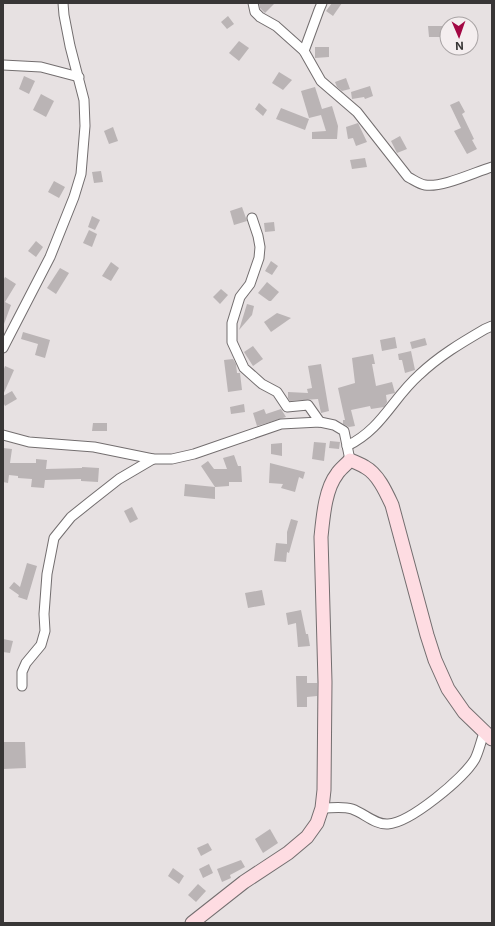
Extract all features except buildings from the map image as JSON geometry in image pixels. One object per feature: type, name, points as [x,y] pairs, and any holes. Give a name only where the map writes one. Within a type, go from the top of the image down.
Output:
[{"type":"main road","points":[[192,923],[244,882],[288,853],[307,837],[317,823],[322,808],[324,790],[324,682],[321,537],[323,514],[329,490],[336,474],[350,460],[366,467],[379,480],[386,492],[392,505],[435,660],[448,689],[464,712],[488,736]]},
{"type":"street","points":[[3,348],[50,256],[74,197],[81,174],[85,126],[84,100],[70,46],[63,3]]},
{"type":"street","points":[[253,3],[255,12],[260,17],[276,26],[304,51],[320,81],[357,112],[408,177],[426,185],[443,184],[492,167]]},
{"type":"street","points":[[304,51],[322,3]]},
{"type":"street","points":[[3,65],[41,67],[79,77]]},
{"type":"street","points":[[252,218],[258,236],[259,258],[250,284],[240,296],[232,323],[232,342],[240,361],[251,375],[262,384],[277,392],[287,407],[308,405],[320,422]]},
{"type":"street","points":[[347,446],[370,432],[418,375],[445,353],[492,326]]},
{"type":"street","points":[[3,435],[29,442],[94,447],[153,459],[172,459],[194,454],[281,424],[320,422],[334,425],[344,431],[350,460]]},
{"type":"street","points":[[22,686],[22,672],[26,663],[41,645],[45,632],[44,614],[46,580],[54,538],[71,517],[91,500],[120,479],[153,459]]},
{"type":"street","points":[[322,808],[347,808],[359,812],[382,824],[398,822],[428,804],[455,782],[469,768],[488,736]]}]
